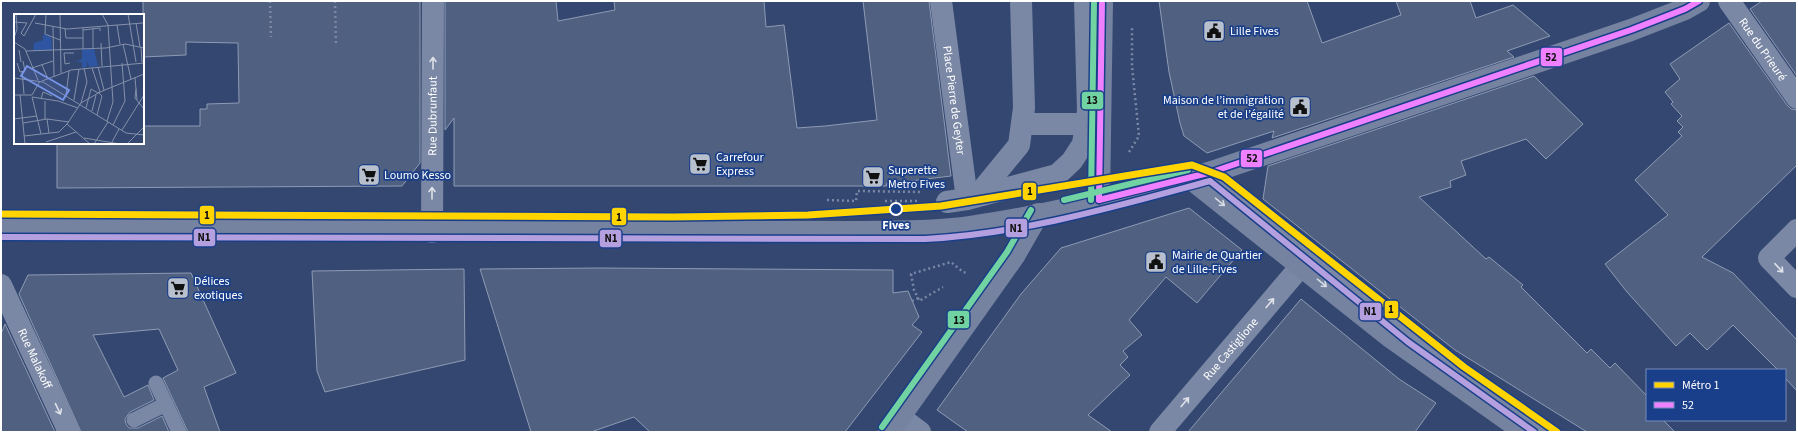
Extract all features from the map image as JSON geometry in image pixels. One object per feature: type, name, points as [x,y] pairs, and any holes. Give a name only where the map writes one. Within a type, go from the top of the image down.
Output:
[{"type":"main road","points":[[1099,200],[1102,1]]},
{"type":"main road","points":[[1,229],[432,232],[882,231],[968,227],[1038,214],[1212,172],[1631,30],[1684,9],[1698,1]]},
{"type":"main road","points":[[1190,178],[1415,355],[1525,432]]},
{"type":"main road","points":[[895,425],[1000,277],[1038,214]]},
{"type":"street","name":"Rue Dubrunfaut","points":[[432,232],[433,1]]},
{"type":"street","name":"Place Pierre de Geyter","points":[[941,1],[957,200]]},
{"type":"street","points":[[957,200],[983,189],[1019,145],[1024,108],[1022,1]]},
{"type":"street","points":[[957,200],[1057,175],[1072,161],[1083,144],[1088,111],[1085,1]]},
{"type":"street","name":"Rue du Prieuré","points":[[1729,1],[1797,98]]},
{"type":"street","points":[[1022,124],[1075,124]]},
{"type":"street","points":[[1797,230],[1770,258],[1797,287]]},
{"type":"street","name":"Rue Castiglione","points":[[1160,432],[1301,266]]},
{"type":"street","name":"Rue Malakoff","points":[[1,285],[69,432]]},
{"type":"street","points":[[895,425],[920,432]]},
{"type":"lane","points":[[1212,172],[1413,336],[1548,432]]},
{"type":"lane","points":[[156,383],[179,432]]},
{"type":"lane","points":[[134,420],[166,404]]},
{"type":"path","points":[[270,1],[271,37]]},
{"type":"path","points":[[335,1],[336,45]]},
{"type":"path","points":[[827,200],[856,201],[857,191],[946,192],[957,200]]},
{"type":"path","points":[[885,200],[920,200]]},
{"type":"path","points":[[943,288],[919,301],[914,290],[911,274],[950,262],[963,272],[1000,277]]},
{"type":"path","points":[[912,301],[918,298]]},
{"type":"building","points":[[143,1],[420,1],[420,163],[402,186],[57,188],[57,144],[144,144],[144,126],[200,126],[200,109],[207,109],[207,104],[239,103],[238,43],[186,42],[186,55],[144,57]]},
{"type":"building","points":[[445,1],[556,1],[558,21],[615,10],[614,1],[764,1],[766,27],[784,25],[797,128],[877,120],[863,1],[929,1],[951,176],[886,184],[887,186],[454,186],[454,118],[445,130]]},
{"type":"building","points":[[1159,1],[1307,1],[1322,43],[1401,15],[1396,1],[1470,1],[1476,18],[1513,5],[1550,36],[1507,51],[1514,57],[1272,138],[1274,131],[1207,153],[1184,136],[1169,72]]},
{"type":"building","points":[[1762,1],[1797,1],[1797,76],[1750,9]]},
{"type":"building","points":[[1729,23],[1787,105],[1791,109],[1797,110],[1797,165],[1702,257],[1733,273],[1797,340],[1797,391],[1786,379],[1786,369],[1777,369],[1733,325],[1707,350],[1690,333],[1676,346],[1627,292],[1605,264],[1668,215],[1635,180],[1682,136],[1678,132],[1683,127],[1677,121],[1682,116],[1671,104],[1673,102],[1665,92],[1680,79],[1670,64]]},
{"type":"building","points":[[1534,76],[1583,124],[1546,159],[1526,139],[1461,161],[1466,175],[1450,181],[1451,187],[1419,197],[1486,259],[1489,257],[1523,285],[1521,287],[1587,353],[1591,349],[1610,368],[1615,363],[1646,395],[1646,421],[1664,421],[1675,432],[1587,432],[1455,350],[1263,199],[1268,166]]},
{"type":"building","points":[[1189,208],[1242,250],[1197,303],[1166,277],[1129,320],[1142,335],[1123,351],[1128,357],[1120,365],[1130,375],[1088,415],[1112,432],[968,432],[937,410],[1021,294],[1061,248]]},
{"type":"building","points":[[600,268],[893,270],[893,293],[908,291],[919,317],[912,325],[922,332],[845,432],[650,432],[634,417],[591,432],[531,432],[480,269]]},
{"type":"building","points":[[464,269],[465,360],[325,392],[317,371],[312,271]]},
{"type":"building","points":[[191,273],[236,373],[204,387],[220,432],[188,432],[163,378],[178,370],[159,329],[93,335],[124,397],[148,385],[154,400],[130,412],[125,419],[129,428],[138,428],[162,416],[169,432],[81,432],[19,294],[28,275]]},
{"type":"building","points":[[1301,299],[1399,379],[1436,403],[1415,432],[1188,432]]},
{"type":"building","points":[[5,324],[55,432],[1,432],[1,334]]},
{"type":"metro line","name":"1","points":[[1,214],[672,217],[808,215],[941,206],[1192,165],[1224,177],[1464,367],[1557,432]]},
{"type":"transit line","name":"13","points":[[1091,200],[1094,1]]},
{"type":"transit line","name":"52","points":[[1099,200],[1102,1]]},
{"type":"transit line","name":"52","points":[[1099,200],[1212,172],[1631,30],[1685,9],[1699,1]]},
{"type":"transit line","name":"13","points":[[1064,200],[1188,170]]},
{"type":"transit line","name":"N1","points":[[1,237],[925,239],[997,231],[1069,218],[1210,181],[1408,342],[1534,432]]},
{"type":"transit line","name":"13","points":[[882,427],[1007,252],[1031,210]]},
{"type":"place","name":"Lille Fives","points":[[1214,31]]},
{"type":"place","name":"Maison de l’immigration et de l’égalité","points":[[1300,107]]},
{"type":"place","name":"Carrefour Express","points":[[700,164]]},
{"type":"place","name":"Loumo Kesso","points":[[369,175]]},
{"type":"place","name":"Superette Metro Fives","points":[[873,177]]},
{"type":"place","name":"Fives","points":[[896,209]]},
{"type":"place","name":"Mairie de Quartier de Lille-Fives","points":[[1156,262]]},
{"type":"place","name":"Délices exotiques","points":[[178,288]]}]
